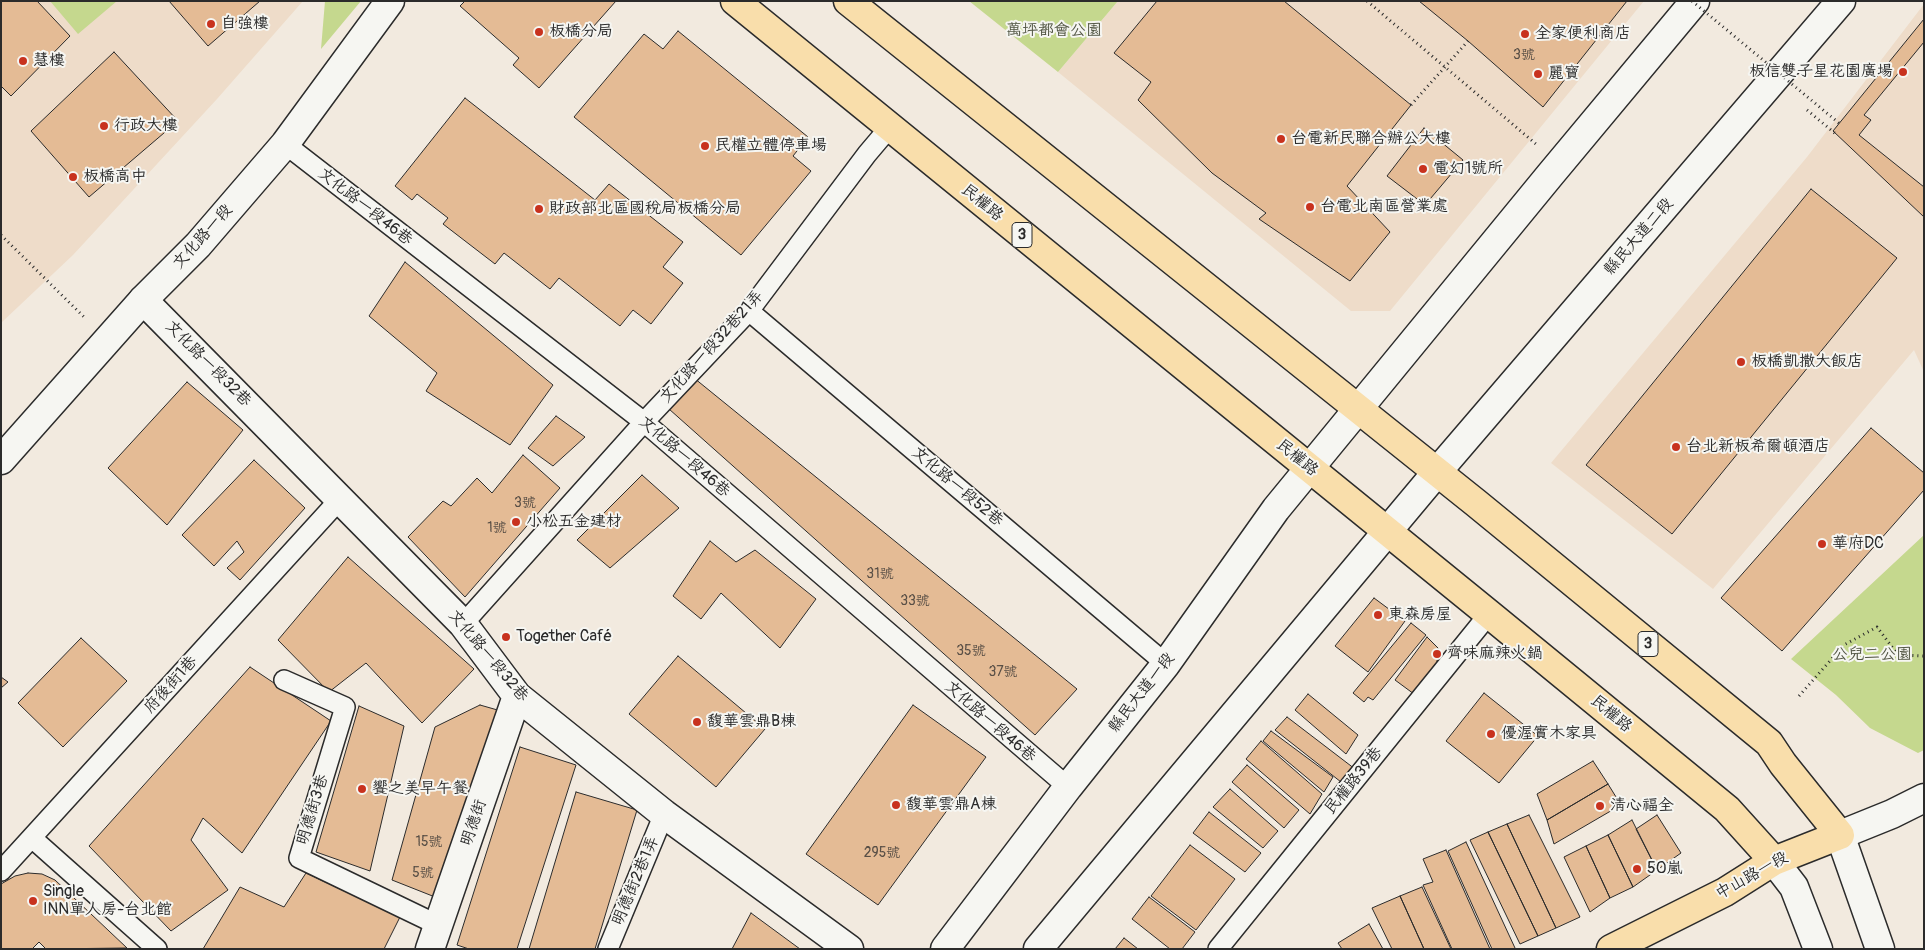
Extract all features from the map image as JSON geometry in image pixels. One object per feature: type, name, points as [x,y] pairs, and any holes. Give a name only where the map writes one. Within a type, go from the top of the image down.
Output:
[{"type":"main road","name":"文化路一段","points":[[1,460],[143,300],[198,245],[285,144],[390,1]]},
{"type":"main road","name":"民權路","points":[[735,1],[889,128],[1490,614],[1727,809],[1794,887],[1818,949]]},
{"type":"main road","name":"3","points":[[848,1],[1437,472],[1769,743],[1783,764],[1840,834]]},
{"type":"main road","points":[[1359,410],[1694,1]]},
{"type":"main road","name":"縣民大道二段","points":[[1437,472],[1841,1]]},
{"type":"main road","name":"文化路一段32巷","points":[[143,300],[341,498],[463,624],[517,696],[664,814],[849,949]]},
{"type":"main road","name":"縣民大道一段","points":[[945,949],[1166,664],[1276,509],[1359,410]]},
{"type":"main road","points":[[1038,949],[1437,472]]},
{"type":"main road","name":"明德街","points":[[434,937],[517,696]]},
{"type":"main road","name":"中山路一段","points":[[1611,949],[1725,892],[1774,862],[1892,814],[1924,798]]},
{"type":"main road","points":[[1840,834],[1880,949]]},
{"type":"lane","name":"文化路一段32巷21弄","points":[[463,624],[644,422],[749,311],[867,154],[889,128]]},
{"type":"lane","name":"文化路一段46巷","points":[[285,144],[644,422],[1068,788]]},
{"type":"lane","name":"文化路一段52巷","points":[[749,311],[1166,664]]},
{"type":"lane","name":"府後街1巷","points":[[1,872],[341,498]]},
{"type":"lane","name":"民權路39巷","points":[[1218,949],[1490,614]]},
{"type":"lane","name":"明德街3巷","points":[[284,680],[345,707],[299,858],[434,937]]},
{"type":"lane","name":"明德街2巷1弄","points":[[608,949],[664,814]]},
{"type":"lane","points":[[32,838],[157,949]]},
{"type":"path","points":[[1367,1],[1541,148]]},
{"type":"path","points":[[1694,1],[1840,124]]},
{"type":"path","points":[[1411,105],[1468,41]]},
{"type":"path","points":[[1806,110],[1837,134]]},
{"type":"path","points":[[1,235],[85,318]]},
{"type":"path","points":[[1798,696],[1844,644],[1877,627],[1898,655],[1924,656]]},
{"type":"shaded area","name":"板橋高中","points":[[1,1],[303,1],[217,99],[73,255],[1,323]]},
{"type":"shaded area","points":[[1118,1],[1644,1],[1390,311],[1351,311],[1058,72]]},
{"type":"shaded area","points":[[1924,4],[1924,372],[1914,350],[1713,589],[1551,463],[1807,157]]},
{"type":"green space","points":[[50,1],[117,1],[78,34]]},
{"type":"green space","points":[[325,1],[361,1],[321,49]]},
{"type":"green space","name":"萬坪都會公園","points":[[969,1],[1118,1],[1058,72]]},
{"type":"green space","name":"公兒二公園","points":[[1924,535],[1924,750],[1918,753],[1870,728],[1836,695],[1791,659]]},
{"type":"building","name":"慧樓","points":[[1,1],[37,1],[70,36],[11,96],[1,86]]},
{"type":"building","name":"自強樓","points":[[169,1],[260,1],[208,46]]},
{"type":"building","name":"板橋分局","points":[[465,1],[616,1],[539,88],[513,65],[519,58],[460,6]]},
{"type":"building","name":"台電新民聯合辦公大樓","points":[[1157,1],[1284,1],[1411,105],[1347,186],[1390,232],[1350,281],[1259,219],[1266,213],[1212,173],[1138,100],[1151,82],[1114,53]]},
{"type":"building","name":"麗寶","points":[[1419,1],[1627,1],[1543,107]]},
{"type":"building","name":"板信雙子星花園廣場","points":[[1924,19],[1924,217],[1833,131]]},
{"type":"building","name":"民權立體停車場","points":[[678,31],[808,137],[793,156],[811,171],[741,255],[574,117],[644,34],[663,49]]},
{"type":"building","points":[[1924,42],[1924,187],[1859,135],[1871,120],[1864,115]]},
{"type":"building","name":"行政大樓","points":[[114,52],[178,121],[89,197],[31,131]]},
{"type":"building","name":"財政部北區國稅局板橋分局","points":[[465,98],[595,200],[609,184],[683,242],[663,267],[683,283],[651,324],[633,310],[620,326],[559,278],[550,289],[504,253],[495,264],[443,224],[448,218],[417,194],[412,200],[395,186]]},
{"type":"building","points":[[1424,128],[1463,160],[1425,205],[1387,176]]},
{"type":"building","name":"板橋凱撒大飯店","points":[[1811,189],[1897,258],[1672,534],[1586,465]]},
{"type":"building","points":[[405,262],[553,385],[510,445],[426,391],[437,373],[369,316]]},
{"type":"building","points":[[694,378],[1077,689],[1035,735],[669,409]]},
{"type":"building","points":[[187,382],[243,430],[167,525],[108,468]]},
{"type":"building","points":[[556,416],[585,437],[553,466],[528,448]]},
{"type":"building","name":"華府DC","points":[[1871,428],[1924,473],[1924,490],[1782,651],[1721,598]]},
{"type":"building","points":[[523,455],[560,488],[465,597],[408,537],[443,501],[451,506],[477,478],[492,493]]},
{"type":"building","points":[[254,460],[305,508],[240,580],[227,568],[244,552],[237,541],[214,566],[182,535]]},
{"type":"building","points":[[642,475],[679,508],[610,568],[577,540]]},
{"type":"building","points":[[710,541],[736,562],[755,550],[816,599],[780,648],[721,593],[701,619],[673,596]]},
{"type":"building","points":[[348,557],[474,669],[422,723],[366,663],[329,692],[278,640]]},
{"type":"building","points":[[1374,598],[1405,621],[1368,672],[1335,646]]},
{"type":"building","points":[[1411,623],[1426,635],[1373,700],[1368,697],[1364,702],[1353,693]]},
{"type":"building","points":[[1427,637],[1438,648],[1437,662],[1414,694],[1395,680]]},
{"type":"building","points":[[81,638],[127,681],[63,747],[18,703]]},
{"type":"building","name":"馥華雲鼎B棟","points":[[678,656],[765,729],[716,787],[629,714]]},
{"type":"building","points":[[250,667],[331,721],[242,853],[203,818],[191,840],[228,890],[171,931],[89,846]]},
{"type":"building","points":[[1,677],[8,682],[1,688]]},
{"type":"building","points":[[1484,693],[1538,736],[1499,783],[1446,741]]},
{"type":"building","points":[[1308,694],[1358,735],[1346,754],[1295,710]]},
{"type":"building","points":[[480,705],[501,711],[435,897],[392,880],[435,727]]},
{"type":"building","name":"馥華雲鼎A棟","points":[[913,705],[986,757],[878,905],[806,854]]},
{"type":"building","name":"饗之美早午餐","points":[[359,706],[404,726],[370,871],[316,852]]},
{"type":"building","points":[[1287,717],[1355,769],[1341,782],[1275,730]]},
{"type":"building","points":[[1271,731],[1333,777],[1324,792],[1263,741]]},
{"type":"building","points":[[1261,741],[1322,794],[1310,814],[1246,759]]},
{"type":"building","points":[[520,747],[576,765],[517,949],[469,949],[457,945]]},
{"type":"building","points":[[1593,761],[1608,784],[1547,820],[1537,794]]},
{"type":"building","points":[[1247,765],[1299,810],[1284,828],[1232,782]]},
{"type":"building","points":[[1608,784],[1621,805],[1554,844],[1547,820]]},
{"type":"building","points":[[1230,789],[1278,831],[1263,848],[1213,807]]},
{"type":"building","points":[[576,792],[637,810],[595,949],[529,949]]},
{"type":"building","points":[[1209,812],[1261,853],[1245,872],[1193,833]]},
{"type":"building","points":[[1529,815],[1580,917],[1556,928],[1507,824]]},
{"type":"building","points":[[1657,815],[1681,853],[1657,870],[1636,829]]},
{"type":"building","points":[[1632,820],[1657,870],[1633,887],[1608,835]]},
{"type":"building","points":[[1507,824],[1556,928],[1538,936],[1488,832]]},
{"type":"building","points":[[1488,832],[1538,936],[1520,944],[1470,840]]},
{"type":"building","points":[[1608,835],[1633,887],[1610,898],[1586,846]]},
{"type":"building","points":[[1466,842],[1515,949],[1492,949],[1448,851]]},
{"type":"building","points":[[1190,845],[1235,879],[1196,930],[1151,896]]},
{"type":"building","points":[[1586,846],[1610,898],[1590,912],[1564,857]]},
{"type":"building","points":[[1446,850],[1490,949],[1452,949],[1423,885],[1433,882],[1423,859]]},
{"type":"building","points":[[28,873],[42,874],[55,880],[127,948],[46,949],[39,942],[32,949],[1,949],[1,884],[15,876]]},
{"type":"building","points":[[306,873],[400,917],[384,949],[203,949],[240,887],[284,907]]},
{"type":"building","points":[[1422,887],[1451,949],[1424,949],[1400,896]]},
{"type":"building","points":[[1400,896],[1424,949],[1392,949],[1372,908]]},
{"type":"building","points":[[1149,897],[1195,932],[1182,949],[1170,949],[1132,919]]},
{"type":"building","points":[[751,913],[800,949],[732,949]]},
{"type":"building","points":[[1369,924],[1383,949],[1342,949],[1338,943]]},
{"type":"building","points":[[1124,938],[1138,949],[1115,949]]},
{"type":"place","name":"自強樓","points":[[211,24]]},
{"type":"place","name":"板橋分局","points":[[539,32]]},
{"type":"place","name":"全家便利商店","points":[[1525,34]]},
{"type":"place","name":"慧樓","points":[[23,61]]},
{"type":"place","name":"板信雙子星花園廣場","points":[[1903,72]]},
{"type":"place","name":"麗寶","points":[[1538,74]]},
{"type":"place","name":"行政大樓","points":[[104,126]]},
{"type":"place","name":"台電新民聯合辦公大樓","points":[[1281,139]]},
{"type":"place","name":"民權立體停車場","points":[[705,146]]},
{"type":"place","name":"電幻1號所","points":[[1423,169]]},
{"type":"place","name":"板橋高中","points":[[73,177]]},
{"type":"place","name":"台電北南區營業處","points":[[1310,207]]},
{"type":"place","name":"財政部北區國稅局板橋分局","points":[[539,209]]},
{"type":"place","name":"板橋凱撒大飯店","points":[[1741,362]]},
{"type":"place","name":"台北新板希爾頓酒店","points":[[1676,447]]},
{"type":"place","name":"小松五金建材","points":[[516,522]]},
{"type":"place","name":"華府DC","points":[[1822,544]]},
{"type":"place","name":"東森房屋","points":[[1378,615]]},
{"type":"place","name":"Together Café","points":[[506,637]]},
{"type":"place","name":"齊味麻辣火鍋","points":[[1437,654]]},
{"type":"place","name":"馥華雲鼎B棟","points":[[697,722]]},
{"type":"place","name":"優渥實木家具","points":[[1491,734]]},
{"type":"place","name":"饗之美早午餐","points":[[362,789]]},
{"type":"place","name":"馥華雲鼎A棟","points":[[896,805]]},
{"type":"place","name":"清心福全","points":[[1600,806]]},
{"type":"place","name":"50嵐","points":[[1637,869]]},
{"type":"place","name":"Single INN單人房-台北館","points":[[33,901]]}]
